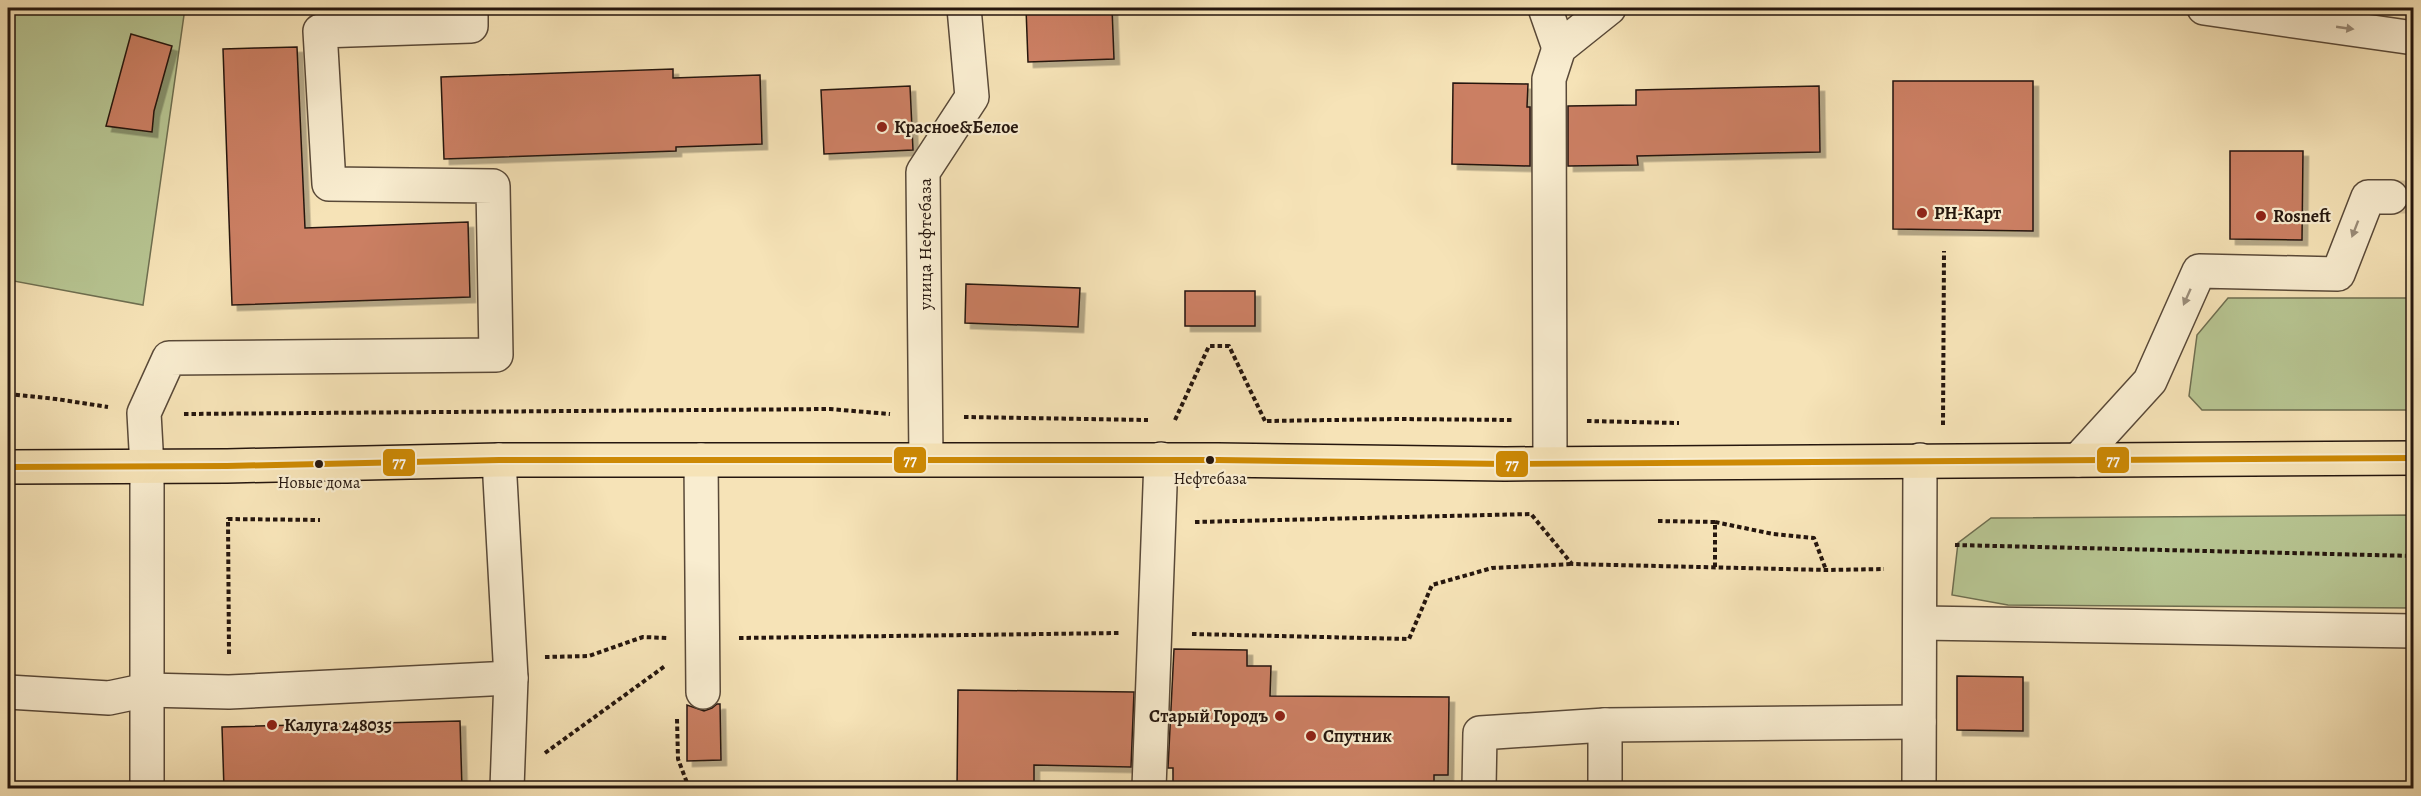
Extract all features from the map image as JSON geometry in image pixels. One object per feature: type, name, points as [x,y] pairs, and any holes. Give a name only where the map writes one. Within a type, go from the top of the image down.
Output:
[{"type":"main road","points":[[8,467],[147,467],[500,460],[1161,459],[1493,464],[2414,458]]},
{"type":"street","points":[[147,789],[147,467],[144,413],[169,358],[496,355],[493,186],[329,184],[320,31],[471,26],[471,8]]},
{"type":"street","name":"улица Нефтебаза","points":[[926,459],[923,172],[972,97],[964,8]]},
{"type":"street","points":[[1545,8],[1559,48]]},
{"type":"street","points":[[1550,462],[1548,79],[1559,48],[1609,8]]},
{"type":"street","points":[[2204,8],[2414,39]]},
{"type":"street","points":[[2078,460],[2150,381],[2199,271],[2338,274],[2368,197],[2391,197]]},
{"type":"street","points":[[1149,789],[1161,459]]},
{"type":"street","points":[[500,460],[511,678],[507,784]]},
{"type":"street","points":[[701,460],[703,692]]},
{"type":"street","points":[[1919,789],[1920,460]]},
{"type":"street","points":[[1920,623],[2414,632]]},
{"type":"street","points":[[8,692],[109,698],[147,690],[229,692],[511,678]]},
{"type":"street","points":[[1479,789],[1480,733],[1605,725],[1919,722]]},
{"type":"street","points":[[1605,725],[1605,789]]},
{"type":"path","points":[[1944,251],[1943,426],[1955,426]]},
{"type":"path","points":[[1175,420],[1209,346],[1229,346],[1265,421]]},
{"type":"path","points":[[8,394],[144,413],[226,415],[830,409],[925,416],[1151,420]]},
{"type":"path","points":[[1254,420],[1396,418]]},
{"type":"path","points":[[1163,420],[1186,420]]},
{"type":"path","points":[[1159,523],[1531,514],[1572,564]]},
{"type":"path","points":[[229,692],[228,519],[320,520]]},
{"type":"path","points":[[1658,521],[1715,522],[1773,534],[1814,538],[1826,570]]},
{"type":"path","points":[[1715,522],[1715,567]]},
{"type":"path","points":[[511,678],[530,658],[589,656],[643,637],[703,639],[1155,633],[1409,639],[1432,585],[1492,568],[1572,564],[1826,570],[1920,568],[1945,545],[2414,556]]},
{"type":"path","points":[[507,784],[703,639]]},
{"type":"path","points":[[689,789],[678,759],[677,697],[703,692]]},
{"type":"green space","points":[[8,8],[185,8],[143,305],[8,280]]},
{"type":"green space","points":[[2228,298],[2413,298],[2413,410],[2202,410],[2189,396],[2197,335]]},
{"type":"green space","points":[[2413,515],[2414,605],[2411,608],[2008,605],[1952,595],[1958,543],[1991,518]]},
{"type":"building","points":[[1026,8],[1112,8],[1114,59],[1028,62]]},
{"type":"building","points":[[131,34],[172,46],[154,111],[152,132],[106,126]]},
{"type":"building","points":[[297,47],[305,228],[468,222],[470,297],[232,305],[223,49]]},
{"type":"building","points":[[673,69],[673,78],[760,75],[762,144],[676,147],[676,151],[444,159],[441,77]]},
{"type":"building","points":[[1893,81],[2033,81],[2033,231],[1893,229]]},
{"type":"building","points":[[1453,83],[1528,84],[1530,166],[1452,164]]},
{"type":"building","points":[[910,86],[913,150],[824,154],[821,90]]},
{"type":"building","points":[[1819,86],[1820,152],[1637,156],[1638,165],[1568,166],[1568,106],[1636,105],[1636,90]]},
{"type":"building","points":[[2230,151],[2303,151],[2302,240],[2230,239]]},
{"type":"building","points":[[966,284],[1080,288],[1078,327],[965,323]]},
{"type":"building","points":[[1185,291],[1255,291],[1255,326],[1185,326]]},
{"type":"building","name":"Спутник","points":[[1174,649],[1247,650],[1247,666],[1271,666],[1270,696],[1449,697],[1448,775],[1434,775],[1434,789],[1173,789],[1173,768],[1168,768]]},
{"type":"building","points":[[1957,676],[2023,677],[2023,731],[1957,730]]},
{"type":"building","points":[[958,690],[1134,692],[1131,767],[1034,765],[1034,789],[957,789]]},
{"type":"building","points":[[720,704],[721,760],[687,761],[687,705],[704,711]]},
{"type":"building","points":[[460,721],[462,789],[224,789],[222,727]]},
{"type":"tunnel","points":[[2391,197],[2414,197]]},
{"type":"transit line","name":"77","points":[[8,467],[227,466],[499,460],[1218,460],[1505,464],[2414,458]]},
{"type":"place","name":"Красное&Белое","points":[[882,127]]},
{"type":"place","name":"РН-Карт","points":[[1922,213]]},
{"type":"place","name":"Rosneft","points":[[2261,216]]},
{"type":"place","name":"Нефтебаза","points":[[1210,460]]},
{"type":"place","name":"Новые дома","points":[[319,464]]},
{"type":"place","name":"Старый Городъ","points":[[1280,716]]},
{"type":"place","name":"Калуга 248035","points":[[272,725]]},
{"type":"place","name":"Спутник","points":[[1311,736]]}]
